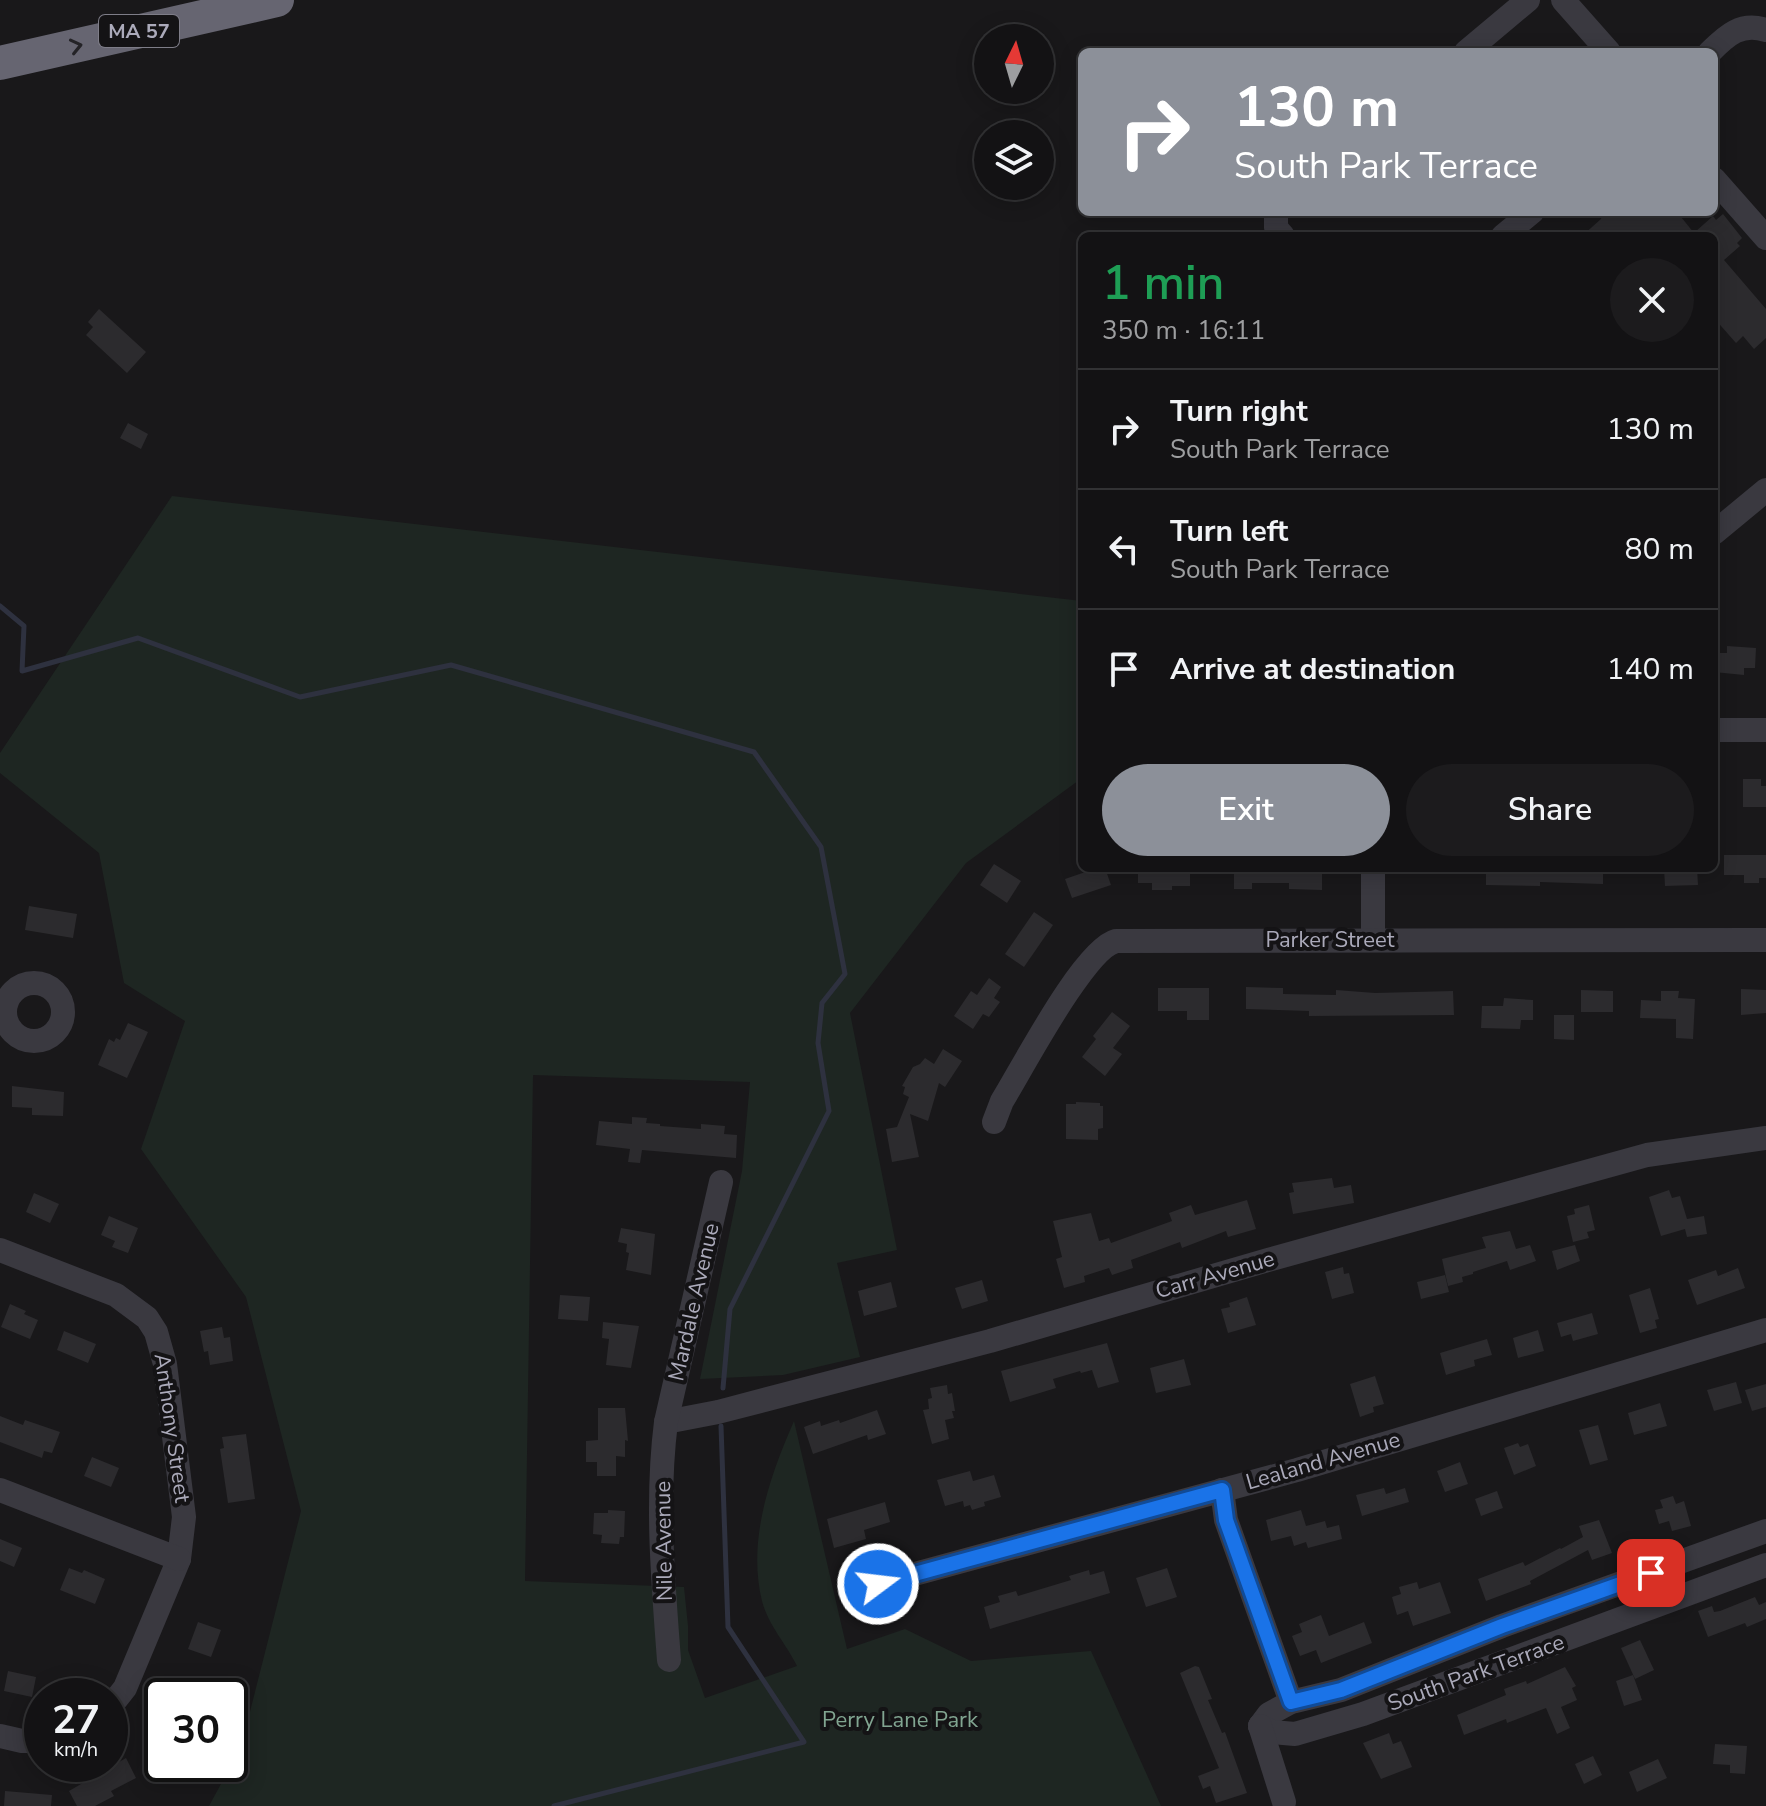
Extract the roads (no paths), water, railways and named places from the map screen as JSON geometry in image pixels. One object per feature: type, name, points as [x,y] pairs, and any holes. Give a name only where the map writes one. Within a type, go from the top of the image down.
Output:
[{"type":"highway","name":"MA 57","points":[[0,63],[277,0]]},
{"type":"street","points":[[1471,48],[1528,0]]},
{"type":"street","points":[[1563,0],[1605,48]]},
{"type":"street","points":[[1714,48],[1731,32],[1751,26],[1766,30]]},
{"type":"street","points":[[1718,184],[1766,238]]},
{"type":"street","points":[[1508,232],[1527,216]]},
{"type":"street","points":[[1718,530],[1766,490]]},
{"type":"street","points":[[1718,730],[1766,730]]},
{"type":"street","points":[[1373,872],[1373,940]]},
{"type":"street","name":"Parker Street","points":[[994,1122],[1002,1101],[1088,961],[1109,943],[1766,940]]},
{"type":"street","name":"Carr Avenue","points":[[666,1422],[718,1412],[990,1341],[1647,1155],[1766,1138]]},
{"type":"street","name":"Mardale Avenue","points":[[666,1422],[721,1182]]},
{"type":"street","name":"Anthony Street","points":[[0,1250],[116,1295],[136,1308],[156,1332],[165,1364],[184,1517],[179,1559],[128,1681]]},
{"type":"street","name":"Lealand Avenue","points":[[878,1584],[1222,1490],[1766,1330]]},
{"type":"street","name":"Nile Avenue","points":[[666,1422],[662,1452],[661,1543],[669,1660]]},
{"type":"street","points":[[0,1490],[179,1559]]},
{"type":"street","points":[[1222,1490],[1226,1520],[1291,1702]]},
{"type":"street","name":"South Park Terrace","points":[[1766,1531],[1502,1626],[1341,1690],[1291,1702],[1269,1714],[1260,1726],[1272,1732],[1295,1734],[1363,1714],[1766,1565]]},
{"type":"street","points":[[1680,1563],[1690,1594]]},
{"type":"street","points":[[1260,1726],[1284,1802]]},
{"type":"street","points":[[0,1736],[24,1741]]},
{"type":"waterway","points":[[0,606],[24,626],[22,671],[138,638],[300,697],[451,665],[754,752],[821,847],[845,974],[822,1003],[818,1043],[829,1111],[730,1309],[723,1388]]},
{"type":"waterway","points":[[554,1806],[804,1742],[728,1627],[721,1426]]},
{"type":"park label","name":"Perry Lane Park","points":[[900,1720]]}]
